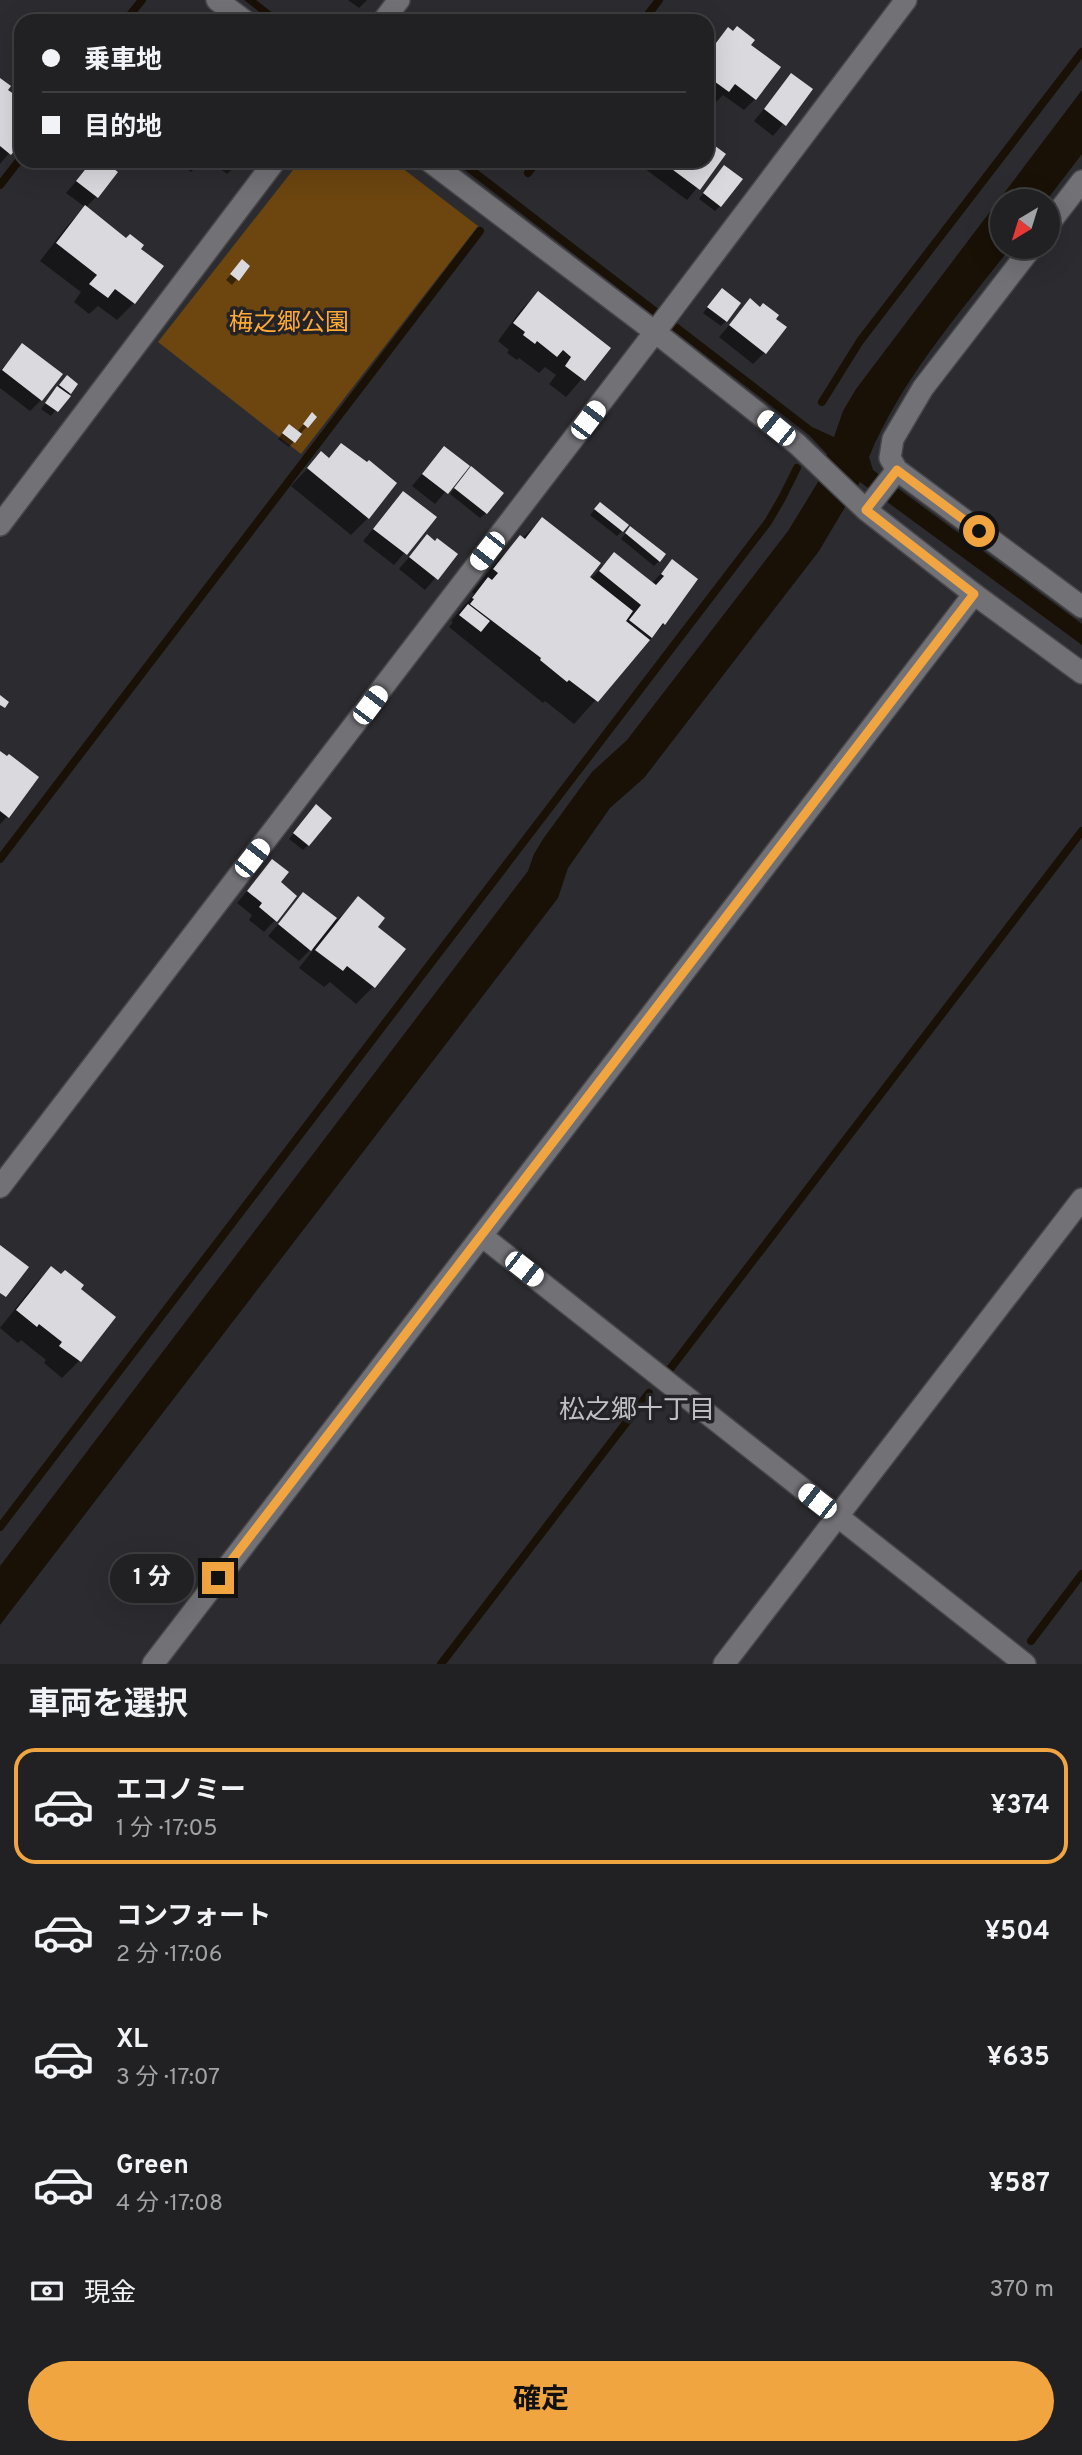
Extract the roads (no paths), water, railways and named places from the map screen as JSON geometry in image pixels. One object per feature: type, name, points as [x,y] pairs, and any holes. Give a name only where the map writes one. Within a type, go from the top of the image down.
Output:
[{"type":"street","points":[[217,0],[236,14]]},
{"type":"street","points":[[389,14],[400,0]]},
{"type":"street","points":[[0,1187],[906,0]]},
{"type":"street","points":[[0,525],[270,168]]},
{"type":"street","points":[[438,168],[655,332],[797,444],[814,463],[974,594],[1082,673]]},
{"type":"street","points":[[1060,209],[1082,181]]},
{"type":"street","points":[[1022,259],[923,388],[893,439],[890,458],[895,473],[1082,607]]},
{"type":"street","points":[[864,505],[895,473]]},
{"type":"street","points":[[153,1664],[974,594]]},
{"type":"street","points":[[724,1664],[1082,1199]]},
{"type":"street","points":[[482,1236],[1025,1664]]},
{"type":"waterway","points":[[131,14],[142,0]]},
{"type":"waterway","points":[[648,14],[659,0]]},
{"type":"waterway","points":[[822,402],[860,341],[1082,52]]},
{"type":"waterway","points":[[0,185],[14,167]]},
{"type":"waterway","points":[[528,173],[532,168]]},
{"type":"waterway","points":[[0,859],[480,231]]},
{"type":"waterway","points":[[0,1527],[768,522],[797,468]]},
{"type":"waterway","points":[[670,1369],[1082,831]]},
{"type":"waterway","points":[[441,1664],[649,1393]]},
{"type":"waterway","points":[[1031,1641],[1082,1574]]},
{"type":"district","name":"松之郷十丁目","points":[[637,1409]]},
{"type":"park label","name":"梅之郷公園","points":[[289,322]]}]
